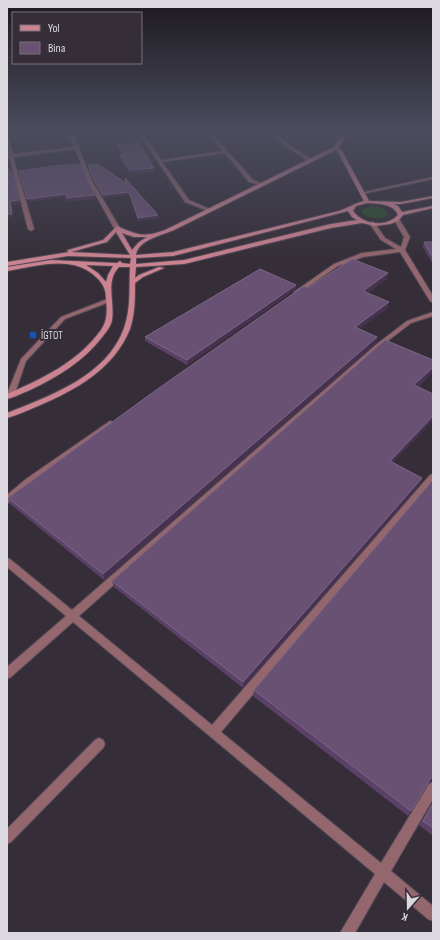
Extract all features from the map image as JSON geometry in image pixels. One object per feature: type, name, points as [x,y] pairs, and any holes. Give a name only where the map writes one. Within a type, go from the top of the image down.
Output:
[{"type":"main road","points":[[7,416],[37,404],[85,379],[107,361],[118,348],[127,327],[132,283],[133,256],[134,251],[139,245],[280,175]]},
{"type":"main road","points":[[353,175],[367,202]]},
{"type":"main road","points":[[7,264],[54,256],[89,254],[155,257],[173,254],[341,212],[355,205],[367,202],[401,203],[433,197]]},
{"type":"main road","points":[[383,203],[396,208],[401,214]]},
{"type":"main road","points":[[351,208],[350,211],[352,215],[363,221],[372,223],[388,223],[397,220],[401,214],[433,207]]},
{"type":"main road","points":[[132,283],[152,270],[331,226],[363,221]]},
{"type":"main road","points":[[117,228],[125,234],[146,236],[172,229]]},
{"type":"main road","points":[[117,228],[133,256]]},
{"type":"main road","points":[[54,256],[105,241],[117,228]]},
{"type":"main road","points":[[108,289],[109,280],[117,265],[133,256]]},
{"type":"main road","points":[[7,269],[51,262],[161,265],[184,262]]},
{"type":"main road","points":[[9,396],[52,376],[77,360],[90,348],[109,321],[110,300],[108,289],[104,280],[97,274],[76,263]]},
{"type":"street","points":[[15,175],[31,229]]},
{"type":"street","points":[[87,175],[117,228]]},
{"type":"street","points":[[169,175],[187,201],[210,210]]},
{"type":"street","points":[[246,175],[251,181],[261,184]]},
{"type":"street","points":[[362,193],[433,178]]},
{"type":"street","points":[[397,220],[407,237],[402,250]]},
{"type":"street","points":[[372,223],[382,239],[402,250],[433,301]]},
{"type":"street","points":[[290,297],[336,265],[362,256],[402,250]]},
{"type":"street","points":[[9,396],[24,360],[62,318],[110,300]]},
{"type":"street","points":[[7,674],[379,345],[409,322],[433,314]]},
{"type":"street","points":[[7,500],[29,481],[114,421]]},
{"type":"street","points":[[213,732],[433,477]]},
{"type":"street","points":[[7,562],[433,914]]},
{"type":"street","points":[[7,838],[99,744]]},
{"type":"street","points":[[347,933],[382,871],[433,788]]},
{"type":"green space","points":[[371,206],[383,208],[389,214],[383,218],[376,218],[368,217],[362,213],[362,209]]},
{"type":"building","points":[[7,175],[12,175],[19,200],[10,201],[12,214],[7,214]]},
{"type":"building","points":[[20,175],[86,175],[95,195],[66,198],[67,194],[27,199]]},
{"type":"building","points":[[92,175],[114,175],[127,184],[125,178],[158,215],[138,218],[129,192],[103,195]]},
{"type":"building","points":[[424,242],[433,242],[433,257]]},
{"type":"building","points":[[352,259],[388,273],[363,291],[389,302],[355,327],[377,337],[103,574],[8,498],[152,393],[304,286],[308,288]]},
{"type":"building","points":[[260,269],[296,285],[187,360],[145,337]]},
{"type":"building","points":[[385,340],[433,360],[433,367],[414,385],[433,394],[433,416],[390,461],[422,478],[243,682],[112,581]]},
{"type":"building","points":[[432,481],[433,777],[411,811],[254,690]]},
{"type":"building","points":[[433,803],[433,828],[423,821]]},
{"type":"place","name":"İGTOT","points":[[33,335]]}]
